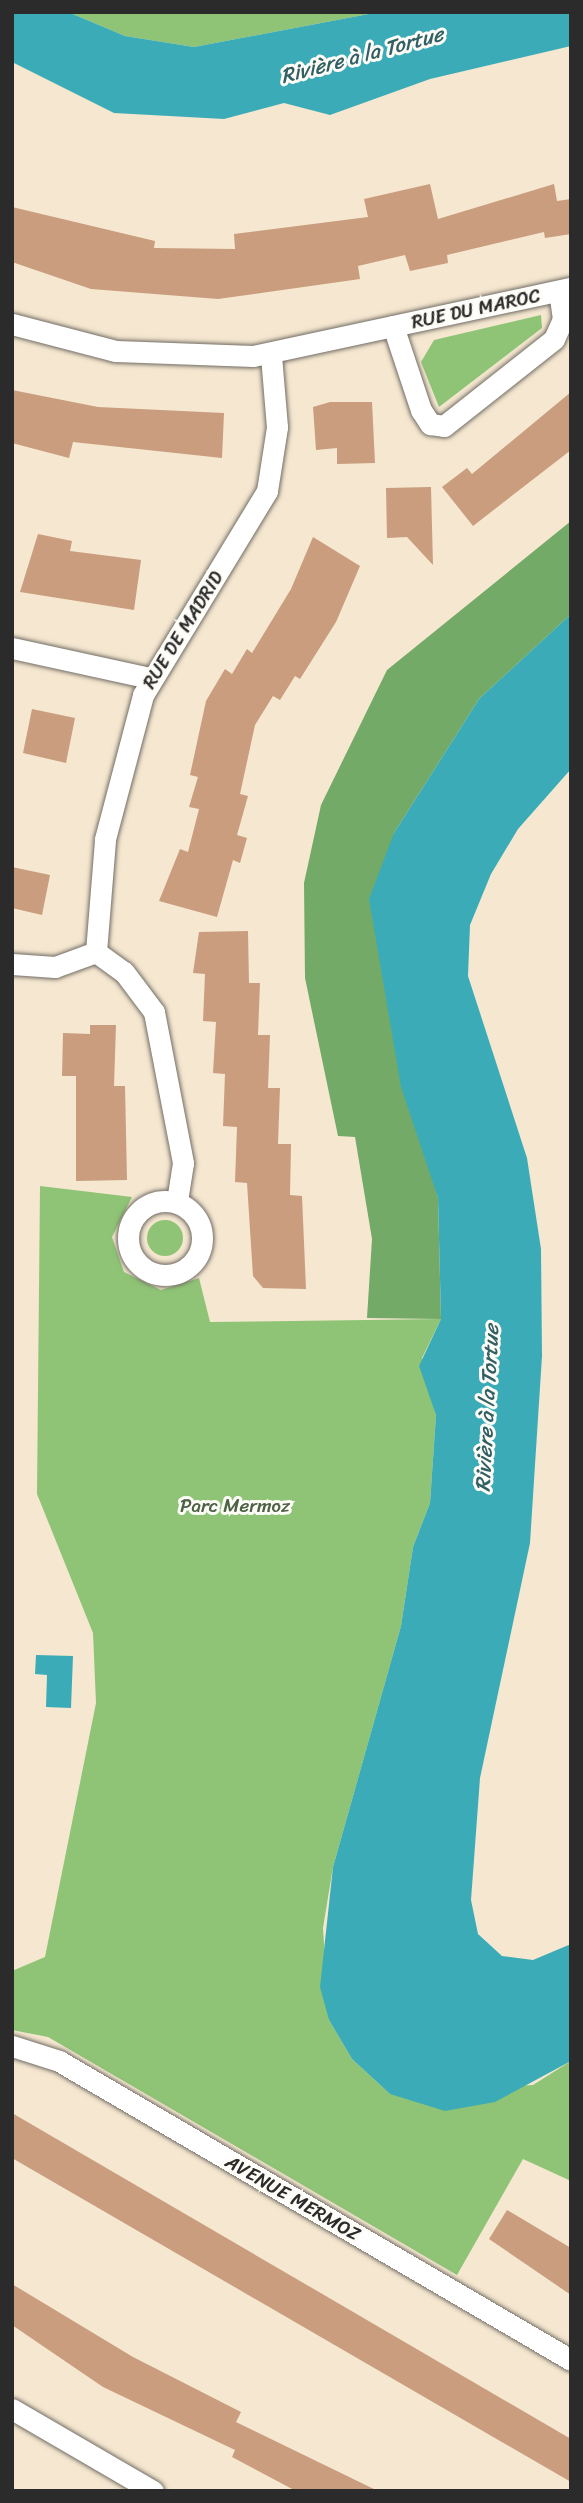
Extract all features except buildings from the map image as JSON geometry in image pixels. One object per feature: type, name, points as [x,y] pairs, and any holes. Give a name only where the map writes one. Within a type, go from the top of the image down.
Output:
[{"type":"street","name":"RUE DU MAROC","points":[[12,324],[146,355],[271,355],[393,326],[565,290],[562,319],[554,339],[444,426],[430,424],[421,410],[393,326]]},
{"type":"street","name":"RUE DE MADRID","points":[[96,952],[111,806],[150,678],[250,529],[267,491],[277,427],[271,355]]},
{"type":"street","points":[[12,648],[150,678]]},
{"type":"street","points":[[12,964],[55,967],[96,952],[124,972],[154,1012],[183,1163],[177,1202]]},
{"type":"street","name":"AVENUE MERMOZ","points":[[12,2046],[59,2062],[571,2360]]},
{"type":"street","points":[[12,2409],[153,2491]]},
{"type":"green space","points":[[68,12],[379,12],[194,47],[125,36]]},
{"type":"green space","points":[[541,315],[542,328],[439,407],[421,362],[434,340]]},
{"type":"green space","points":[[571,521],[571,614],[479,699],[394,833],[424,1144],[438,1198],[441,1319],[367,1318],[372,1239],[355,1137],[338,1136],[305,978],[304,883],[321,805],[387,670]]},
{"type":"green space","name":"Parc Mermoz","points":[[40,1186],[132,1197],[112,1237],[124,1272],[161,1290],[199,1278],[210,1322],[441,1319],[422,1358],[436,1415],[430,1503],[413,1547],[401,1626],[333,1867],[323,1928],[329,2020],[352,2059],[390,2094],[533,2085],[571,2061],[571,2181],[523,2159],[457,2275],[48,2037],[12,2030],[12,1971],[45,1957],[96,1703],[93,1633],[37,1494]]},
{"type":"green space","points":[[165,1220],[177,1226],[183,1238],[177,1250],[165,1256],[153,1250],[147,1238],[153,1226]]},
{"type":"water","name":"Rivière à la Tortue","points":[[12,12],[68,12],[125,36],[194,47],[379,12],[571,12],[571,46],[430,79],[330,115],[284,103],[224,119],[114,113],[12,62]]},
{"type":"water","name":"Rivière à la Tortue","points":[[571,614],[571,769],[518,829],[491,874],[470,925],[468,976],[527,1158],[541,1249],[542,1356],[530,1543],[480,1778],[471,1900],[478,1934],[502,1956],[533,1960],[571,1944],[571,2061],[495,2102],[445,2111],[390,2094],[352,2059],[329,2020],[320,1987],[333,1867],[401,1626],[413,1547],[430,1503],[436,1415],[419,1366],[441,1319],[438,1198],[401,1087],[369,899],[394,833],[479,699]]},
{"type":"water","points":[[36,1655],[73,1656],[71,1708],[46,1707],[47,1675],[35,1674]]}]
